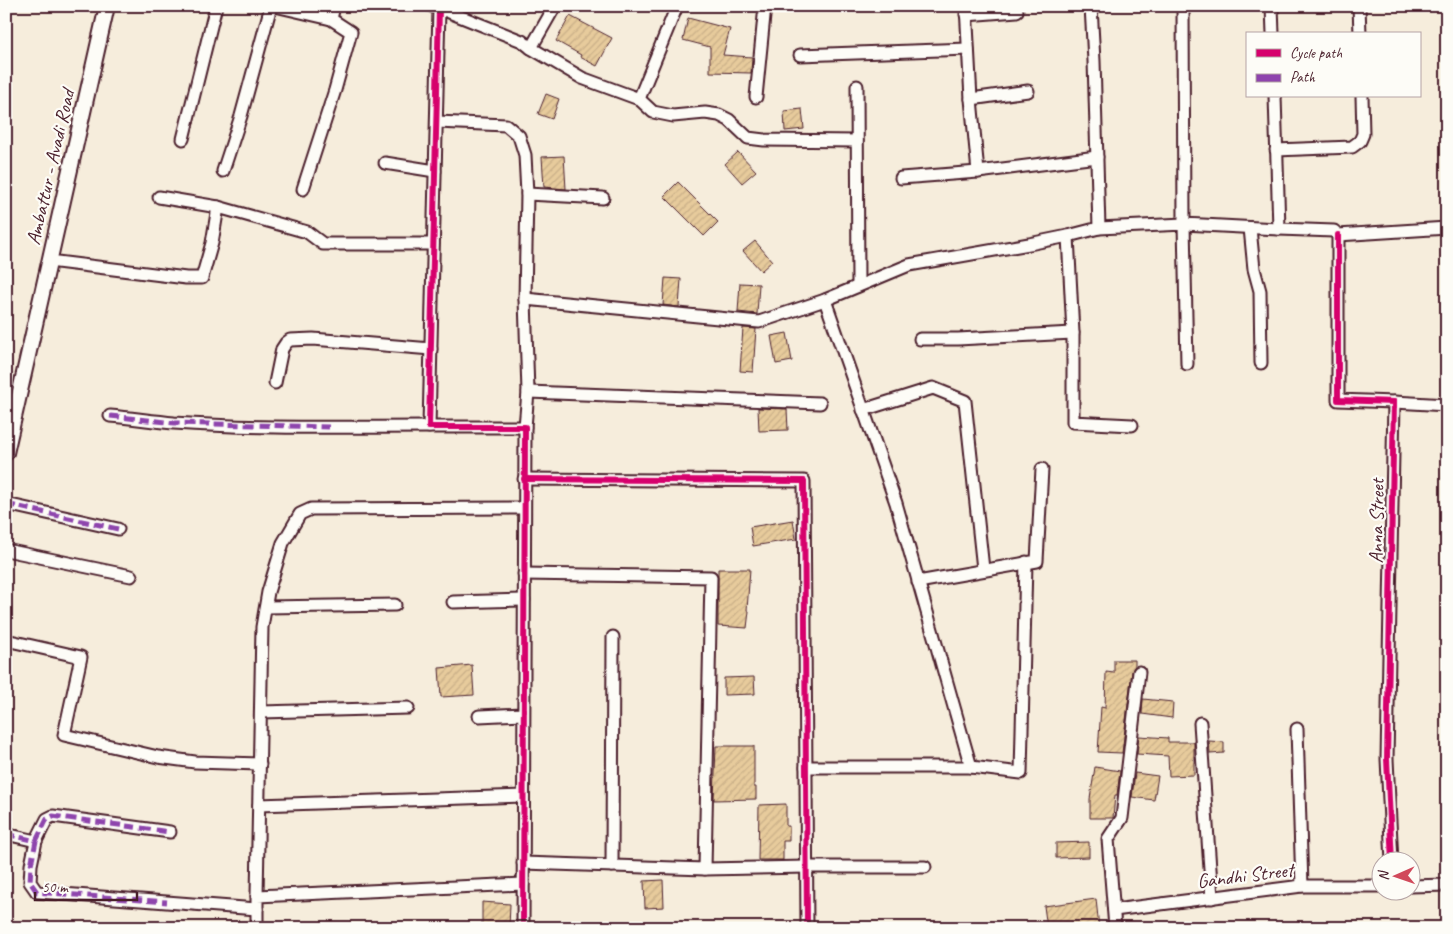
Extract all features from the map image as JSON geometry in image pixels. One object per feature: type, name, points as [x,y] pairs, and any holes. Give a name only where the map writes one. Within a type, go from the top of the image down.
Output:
[{"type":"street","name":"Ambattur - Avadi Road","points":[[6,453],[107,6]]},
{"type":"street","points":[[183,139],[216,6]]},
{"type":"street","points":[[223,171],[241,116],[271,6]]},
{"type":"street","points":[[275,6],[331,19],[351,32],[335,90],[303,189]]},
{"type":"street","points":[[331,19],[334,6]]},
{"type":"street","points":[[531,48],[556,6]]},
{"type":"street","points":[[639,99],[677,6]]},
{"type":"street","points":[[756,97],[765,6]]},
{"type":"street","points":[[1091,6],[1099,228]]},
{"type":"street","points":[[1183,6],[1187,364]]},
{"type":"street","points":[[1272,6],[1273,32]]},
{"type":"street","points":[[1359,6],[1360,32]]},
{"type":"street","points":[[429,426],[437,122],[437,7],[522,41],[582,78],[639,99],[653,112],[673,116],[704,113],[719,115],[729,120],[748,138],[764,140],[858,141]]},
{"type":"street","points":[[978,172],[971,99],[966,11],[1016,11]]},
{"type":"street","points":[[800,55],[968,49]]},
{"type":"street","points":[[857,86],[858,286]]},
{"type":"street","points":[[971,99],[1028,91]]},
{"type":"street","points":[[1275,98],[1279,229]]},
{"type":"street","points":[[1276,150],[1352,147],[1360,141],[1363,134],[1362,98]]},
{"type":"street","points":[[437,122],[506,126],[519,136],[525,155],[527,194],[525,298],[528,392],[524,427],[522,928]]},
{"type":"street","points":[[901,178],[978,172],[1097,157]]},
{"type":"street","points":[[385,163],[435,171]]},
{"type":"street","points":[[527,194],[603,198]]},
{"type":"street","points":[[159,196],[218,207],[307,232],[323,244],[433,244]]},
{"type":"street","points":[[49,261],[186,278],[202,278],[212,243],[218,207]]},
{"type":"street","points":[[525,298],[758,322],[825,300],[909,265],[1029,244],[1099,228],[1184,224],[1334,232],[1338,235],[1447,228]]},
{"type":"street","points":[[1250,228],[1254,269],[1260,291],[1261,363]]},
{"type":"street","points":[[1338,235],[1338,400],[1447,404]]},
{"type":"street","points":[[1068,236],[1073,333],[1073,422],[1132,425]]},
{"type":"street","points":[[825,300],[896,503],[971,767]]},
{"type":"street","points":[[920,339],[1073,333]]},
{"type":"street","points":[[275,383],[282,349],[290,340],[313,339],[431,349]]},
{"type":"street","points":[[863,410],[933,388],[965,401],[983,569]]},
{"type":"street","points":[[528,392],[820,403]]},
{"type":"street","name":"Anna Street","points":[[1392,852],[1387,759],[1394,402]]},
{"type":"street","points":[[110,416],[175,423],[253,426],[524,427]]},
{"type":"street","points":[[918,582],[1037,560],[1042,469]]},
{"type":"street","points":[[524,479],[804,481],[807,928]]},
{"type":"street","points":[[6,504],[118,529]]},
{"type":"street","points":[[257,928],[262,627],[268,592],[283,543],[300,514],[311,509],[524,508]]},
{"type":"street","points":[[6,550],[131,576]]},
{"type":"street","points":[[806,767],[971,767],[1021,773],[1026,562]]},
{"type":"street","points":[[524,574],[711,577],[705,869]]},
{"type":"street","points":[[453,602],[524,600]]},
{"type":"street","points":[[266,607],[395,606]]},
{"type":"street","points":[[612,637],[612,866]]},
{"type":"street","points":[[6,640],[81,657],[64,735],[158,757],[195,762],[260,764]]},
{"type":"street","points":[[1116,928],[1108,839],[1122,818],[1139,672]]},
{"type":"street","points":[[261,712],[408,708]]},
{"type":"street","points":[[479,716],[523,714]]},
{"type":"street","points":[[1200,723],[1212,898]]},
{"type":"street","points":[[1297,728],[1302,886]]},
{"type":"street","points":[[259,805],[523,796]]},
{"type":"street","points":[[170,832],[52,816],[47,819],[36,841],[31,864],[30,882],[37,892],[257,909]]},
{"type":"street","points":[[6,834],[36,841]]},
{"type":"street","points":[[523,863],[705,869],[925,867]]},
{"type":"street","points":[[257,896],[523,884]]},
{"type":"street","points":[[1420,886],[1447,885]]},
{"type":"street","name":"Gandhi Street","points":[[1114,910],[1302,886],[1370,886]]},
{"type":"building","points":[[570,16],[612,38],[597,66],[556,41]]},
{"type":"building","points":[[688,18],[730,29],[723,55],[752,57],[751,73],[710,72],[710,47],[683,40]]},
{"type":"building","points":[[546,94],[559,99],[552,119],[538,114]]},
{"type":"building","points":[[802,109],[804,129],[785,131],[784,111]]},
{"type":"building","points":[[738,152],[756,171],[742,183],[725,164]]},
{"type":"building","points":[[564,156],[566,189],[544,187],[542,157]]},
{"type":"building","points":[[678,182],[718,222],[704,236],[664,196]]},
{"type":"building","points":[[755,241],[772,261],[761,271],[743,251]]},
{"type":"building","points":[[665,278],[681,279],[679,307],[663,305]]},
{"type":"building","points":[[740,283],[759,284],[757,314],[738,312]]},
{"type":"building","points":[[743,328],[756,329],[753,372],[740,371]]},
{"type":"building","points":[[787,333],[792,361],[776,364],[771,336]]},
{"type":"building","points":[[758,408],[787,409],[788,430],[759,431]]},
{"type":"building","points":[[793,520],[796,539],[753,546],[750,527]]},
{"type":"building","points":[[718,569],[750,569],[747,628],[718,626]]},
{"type":"building","points":[[1114,660],[1135,660],[1122,753],[1098,752],[1101,707],[1105,708],[1106,672],[1114,673]]},
{"type":"building","points":[[472,665],[474,695],[441,697],[439,668]]},
{"type":"building","points":[[754,677],[755,694],[724,695],[724,678]]},
{"type":"building","points":[[1143,699],[1173,702],[1172,718],[1142,714]]},
{"type":"building","points":[[1139,736],[1168,738],[1168,742],[1194,742],[1194,775],[1169,776],[1168,756],[1137,754]]},
{"type":"building","points":[[1209,741],[1224,742],[1224,753],[1210,754]]},
{"type":"building","points":[[716,746],[754,746],[754,787],[756,787],[756,799],[714,800]]},
{"type":"building","points":[[1095,767],[1120,771],[1113,818],[1090,818],[1090,799]]},
{"type":"building","points":[[1135,773],[1158,776],[1154,800],[1132,797]]},
{"type":"building","points":[[786,804],[786,826],[789,826],[789,841],[783,841],[783,860],[758,860],[759,805]]},
{"type":"building","points":[[1089,842],[1089,857],[1056,858],[1056,843]]},
{"type":"building","points":[[663,880],[664,907],[645,908],[644,881]]},
{"type":"building","points":[[1096,899],[1099,928],[1047,928],[1044,906]]},
{"type":"building","points":[[482,902],[510,904],[509,928],[482,928]]},
{"type":"marked path","points":[[110,416],[175,423],[329,427]]},
{"type":"marked path","points":[[6,504],[118,529]]},
{"type":"marked path","points":[[36,841],[47,819],[53,816],[170,832]]},
{"type":"marked path","points":[[6,834],[36,841],[30,882],[37,892],[167,902]]},
{"type":"cycle path","points":[[431,6],[439,8],[429,427],[525,427],[523,928]]},
{"type":"cycle path","points":[[1338,235],[1338,400],[1394,402],[1387,759],[1392,852]]},
{"type":"cycle path","points":[[524,479],[804,481],[807,928]]}]
